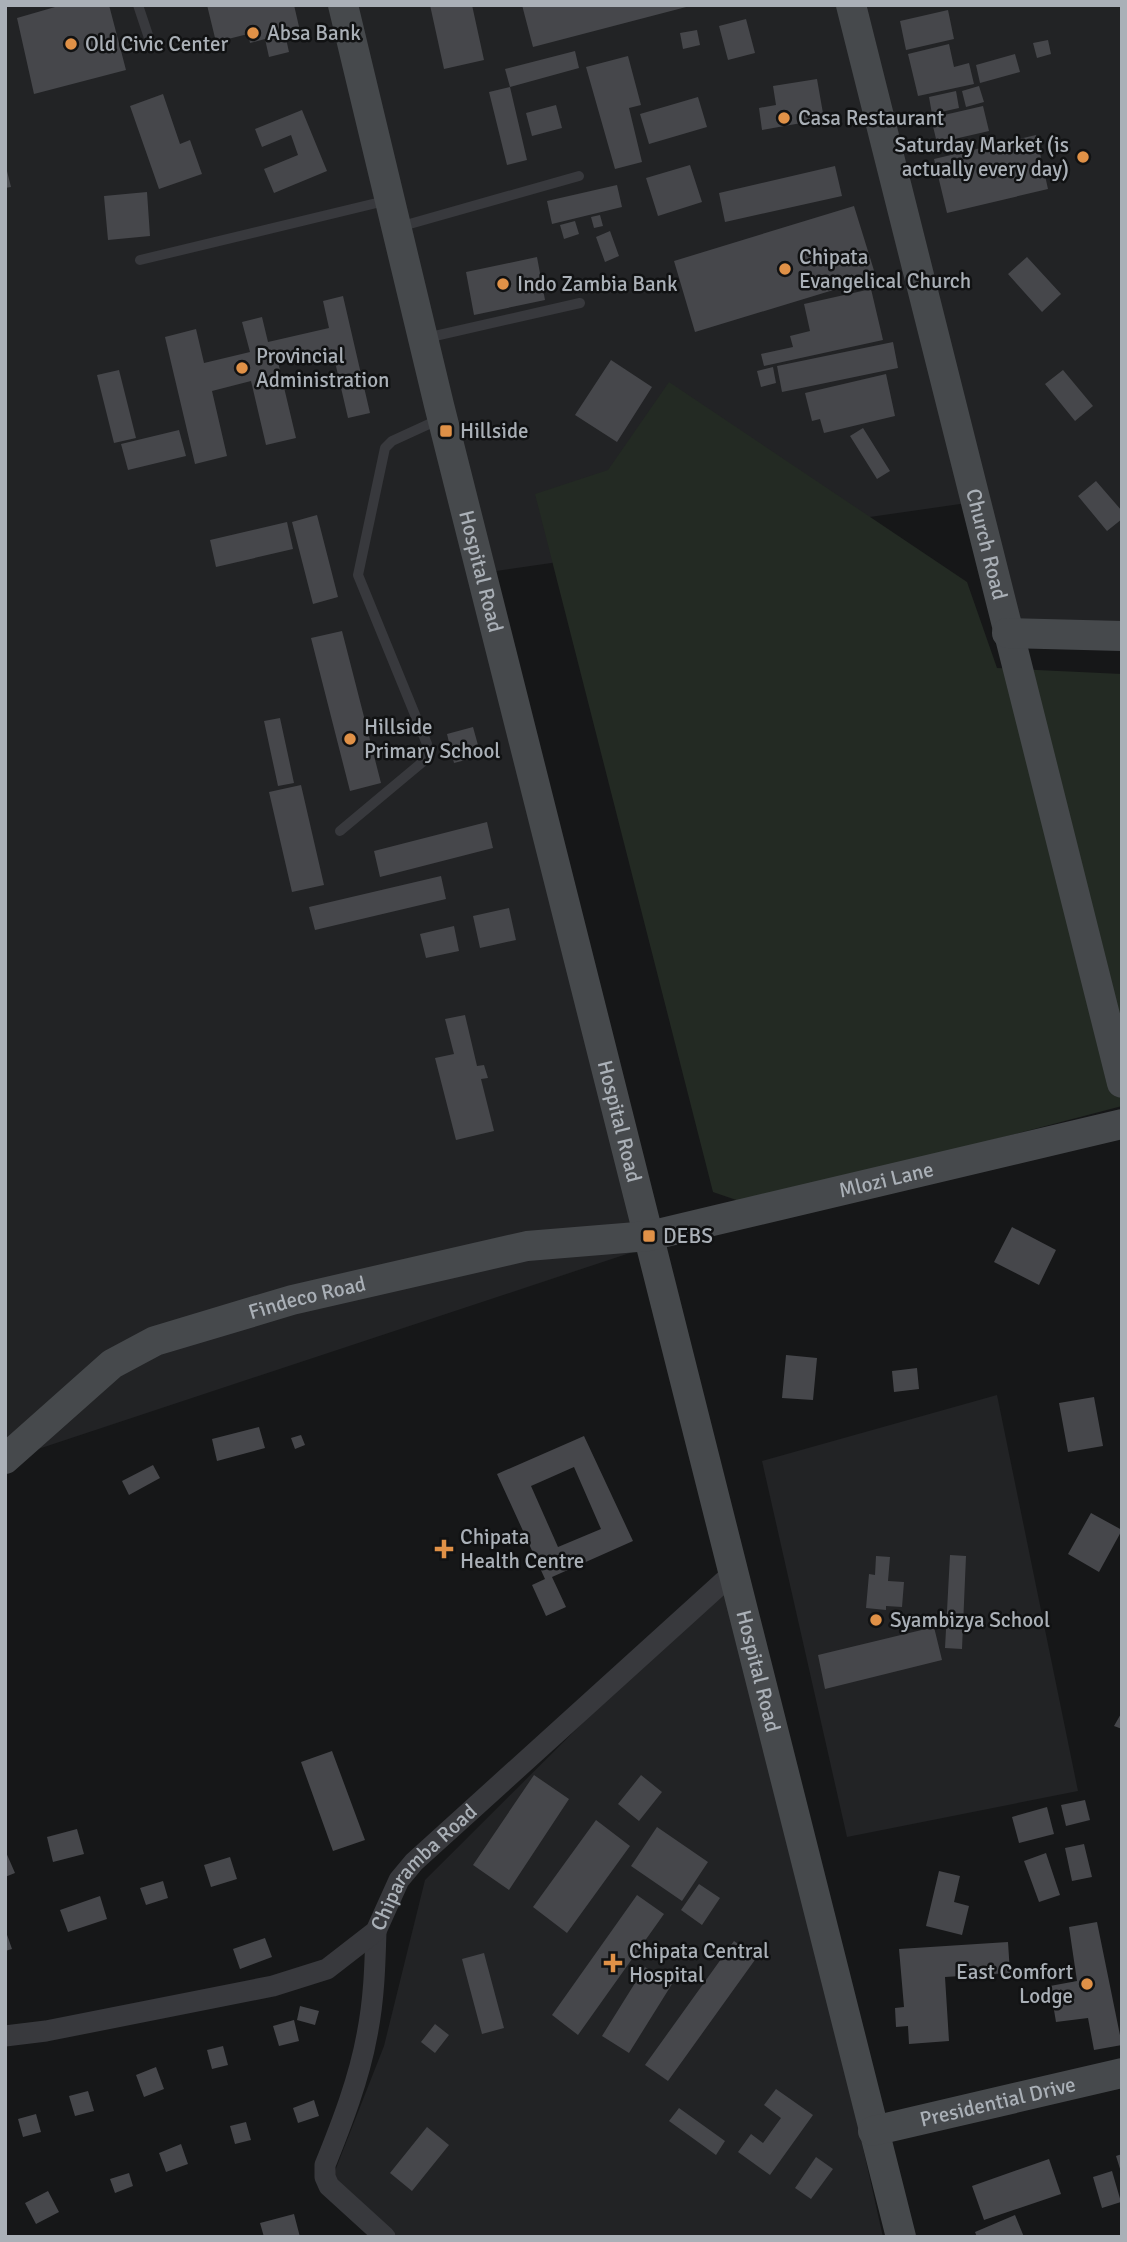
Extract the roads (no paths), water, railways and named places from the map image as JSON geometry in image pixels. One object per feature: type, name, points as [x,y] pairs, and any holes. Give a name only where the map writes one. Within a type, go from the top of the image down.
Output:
[{"type":"street","name":"Hospital Road","points":[[343,5],[443,417],[901,2237]]},
{"type":"street","name":"Church Road","points":[[851,5],[1122,1083]]},
{"type":"street","points":[[1007,633],[1122,635]]},
{"type":"street","name":"Mlozi Lane","points":[[649,1236],[1122,1124]]},
{"type":"street","name":"Findeco Road","points":[[5,1459],[112,1364],[155,1341],[292,1300],[527,1246],[649,1236]]},
{"type":"street","name":"Chiparamba Road","points":[[5,2036],[46,2031],[273,1986],[327,1969],[376,1931],[400,1880],[414,1862],[734,1572]]},
{"type":"street","points":[[376,1931],[374,1984],[367,2036],[354,2086],[325,2165],[325,2177],[329,2186],[385,2237]]},
{"type":"street","name":"Presidential Drive","points":[[873,2131],[1122,2073]]},
{"type":"lane","points":[[138,5],[151,44]]},
{"type":"lane","points":[[140,260],[393,214],[579,176]]},
{"type":"lane","points":[[424,339],[580,303]]},
{"type":"lane","points":[[341,831],[425,760],[427,752],[427,744],[358,575],[386,448],[392,440],[443,417]]},
{"type":"place","name":"Absa Bank","points":[[253,33]]},
{"type":"place","name":"Old Civic Center","points":[[71,44]]},
{"type":"place","name":"Casa Restaurant","points":[[784,118]]},
{"type":"place","name":"Saturday Market (is actually every day)","points":[[1083,157]]},
{"type":"place","name":"Chipata Evangelical Church","points":[[785,269]]},
{"type":"place","name":"Indo Zambia Bank","points":[[503,284]]},
{"type":"place","name":"Provincial Administration","points":[[242,368]]},
{"type":"place","name":"Hillside","points":[[446,431]]},
{"type":"place","name":"Hillside Primary School","points":[[350,739]]},
{"type":"place","name":"DEBS","points":[[649,1236]]},
{"type":"place","name":"Chipata Health Centre","points":[[444,1549]]},
{"type":"place","name":"Syambizya School","points":[[876,1620]]},
{"type":"place","name":"Chipata Central Hospital","points":[[613,1963]]},
{"type":"place","name":"East Comfort Lodge","points":[[1087,1984]]}]
